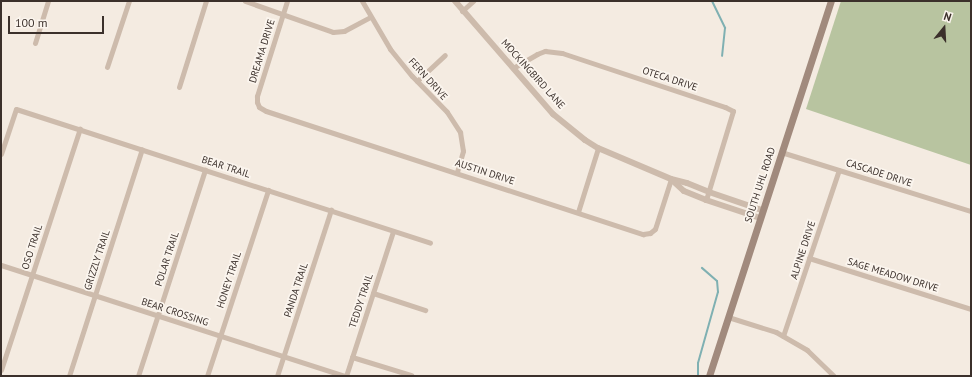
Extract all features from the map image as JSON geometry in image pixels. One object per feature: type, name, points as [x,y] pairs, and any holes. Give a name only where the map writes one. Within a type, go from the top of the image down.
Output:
[{"type":"main road","name":"SOUTH UHL ROAD","points":[[709,376],[831,1]]},
{"type":"street","points":[[35,43],[48,1]]},
{"type":"street","points":[[107,67],[129,1]]},
{"type":"street","points":[[179,87],[206,1]]},
{"type":"street","points":[[245,1],[283,13],[333,32],[344,31],[370,17]]},
{"type":"street","name":"DREAMA DRIVE","points":[[259,107],[257,96],[287,1]]},
{"type":"street","name":"FERN DRIVE","points":[[362,1],[390,49],[417,81],[447,112],[460,132],[463,151],[457,172]]},
{"type":"street","name":"MOCKINGBIRD LANE","points":[[455,1],[462,11],[553,114],[585,140],[598,148],[671,179],[687,183],[762,210]]},
{"type":"street","points":[[462,11],[473,1]]},
{"type":"street","name":"OTECA DRIVE","points":[[513,68],[545,51],[562,53],[720,105],[733,111],[706,200]]},
{"type":"street","points":[[417,81],[445,55]]},
{"type":"street","name":"AUSTIN DRIVE","points":[[259,107],[644,234],[650,233],[655,229],[671,179]]},
{"type":"street","name":"BEAR TRAIL","points":[[1,154],[16,109],[430,243]]},
{"type":"street","name":"OSO TRAIL","points":[[1,370],[80,129]]},
{"type":"street","points":[[578,212],[598,148]]},
{"type":"street","name":"GRIZZLY TRAIL","points":[[69,376],[142,149]]},
{"type":"street","name":"CASCADE DRIVE","points":[[781,152],[971,211]]},
{"type":"street","name":"POLAR TRAIL","points":[[138,376],[206,170]]},
{"type":"street","name":"ALPINE DRIVE","points":[[783,336],[839,170]]},
{"type":"street","name":"MOCKINGBIRD LANE","points":[[671,179],[684,191],[760,218]]},
{"type":"street","name":"HONEY TRAIL","points":[[207,376],[268,190]]},
{"type":"street","name":"PANDA TRAIL","points":[[277,376],[331,210]]},
{"type":"street","name":"TEDDY TRAIL","points":[[345,376],[393,231]]},
{"type":"street","name":"SAGE MEADOW DRIVE","points":[[810,258],[971,309]]},
{"type":"street","name":"BEAR CROSSING","points":[[1,265],[345,376]]},
{"type":"street","points":[[373,293],[425,310]]},
{"type":"street","points":[[728,317],[776,332],[807,350],[834,376]]},
{"type":"street","points":[[352,357],[410,375]]},
{"type":"green space","points":[[841,1],[971,1],[971,165],[806,109]]},
{"type":"waterway","points":[[712,1],[725,28],[722,56]]},
{"type":"waterway","points":[[698,376],[698,363],[718,292],[717,281],[702,268]]}]
